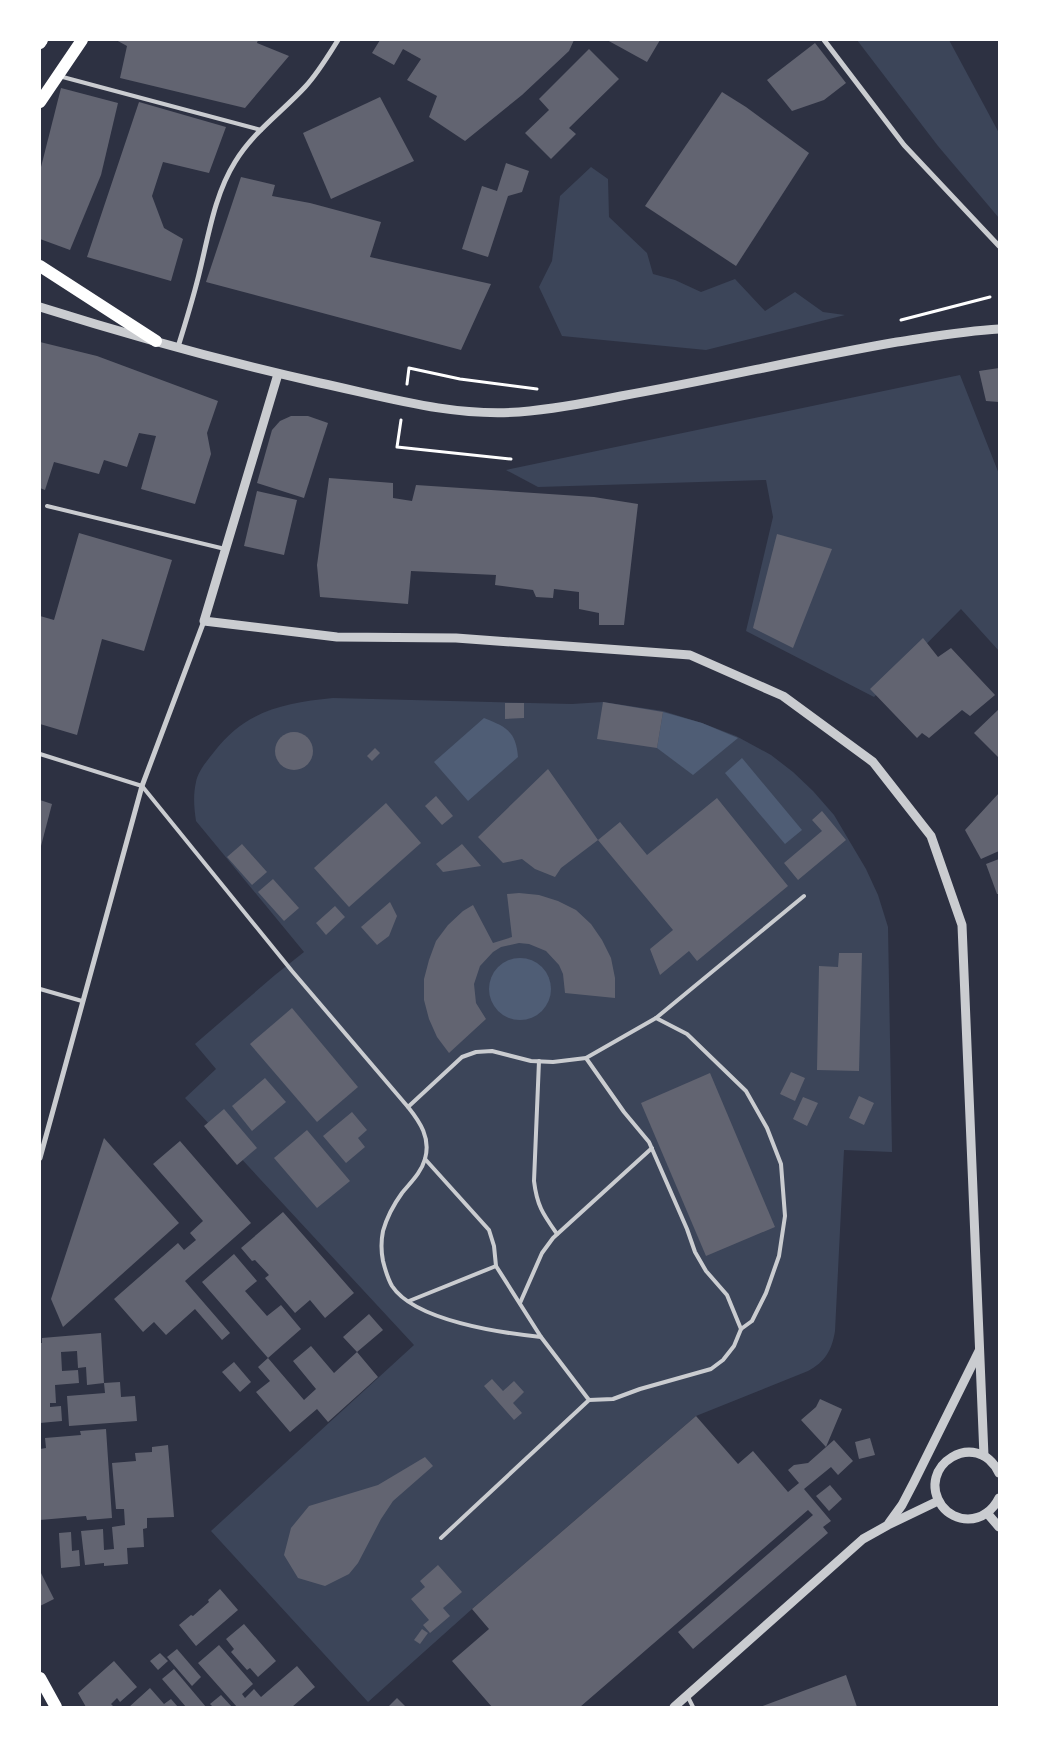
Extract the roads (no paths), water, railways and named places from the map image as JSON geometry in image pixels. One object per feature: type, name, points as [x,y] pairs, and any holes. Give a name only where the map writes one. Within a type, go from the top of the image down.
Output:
[{"type":"main road","points":[[40,102],[82,40]]},
{"type":"main road","points":[[40,266],[156,341]]},
{"type":"main road","points":[[40,1678],[56,1707]]},
{"type":"street","points":[[178,347],[215,209],[224,184],[235,162],[250,141],[306,86],[324,63],[338,40]]},
{"type":"street","points":[[824,40],[904,144],[999,246]]},
{"type":"street","points":[[40,307],[278,374],[381,397],[442,409],[517,412],[559,408],[846,351],[969,330],[999,329]]},
{"type":"street","points":[[40,1158],[142,786],[204,621],[278,374]]},
{"type":"street","points":[[204,621],[337,637],[456,638],[690,655],[782,696],[873,762],[930,836],[962,925],[984,1456]]},
{"type":"street","points":[[888,1525],[902,1505],[980,1349]]},
{"type":"street","points":[[999,1473],[989,1459],[980,1454],[969,1452],[958,1454],[948,1459],[940,1468],[936,1478],[935,1490],[938,1501],[944,1509],[960,1518],[978,1518],[995,1506],[999,1498]]},
{"type":"street","points":[[674,1707],[863,1538],[938,1501]]},
{"type":"street","points":[[987,1513],[999,1527]]},
{"type":"lane","points":[[57,76],[261,130]]},
{"type":"lane","points":[[47,506],[225,549]]},
{"type":"lane","points":[[40,754],[142,786],[292,971],[421,1124],[426,1141],[425,1158],[417,1177],[402,1193],[383,1231],[381,1250],[385,1268],[393,1286],[409,1301],[428,1311],[463,1323],[503,1332],[541,1337]]},
{"type":"lane","points":[[408,1107],[462,1057],[476,1052],[492,1051],[539,1061],[553,1062],[586,1058],[656,1018],[804,896]]},
{"type":"lane","points":[[40,989],[82,1001]]},
{"type":"lane","points":[[440,1538],[589,1400],[613,1399],[640,1389],[711,1369],[724,1360],[734,1346],[741,1329],[752,1321],[766,1293],[779,1256],[785,1216],[781,1164],[767,1128],[746,1092],[687,1034],[656,1018]]},
{"type":"lane","points":[[586,1058],[652,1148],[695,1252],[706,1271],[727,1295],[741,1329]]},
{"type":"lane","points":[[539,1061],[534,1181],[536,1198],[542,1214],[557,1234]]},
{"type":"lane","points":[[520,1303],[542,1253],[557,1234],[652,1148]]},
{"type":"lane","points":[[425,1158],[490,1230],[496,1266],[541,1337],[589,1400]]},
{"type":"lane","points":[[409,1301],[496,1266]]},
{"type":"lane","points":[[687,1695],[693,1707]]}]
